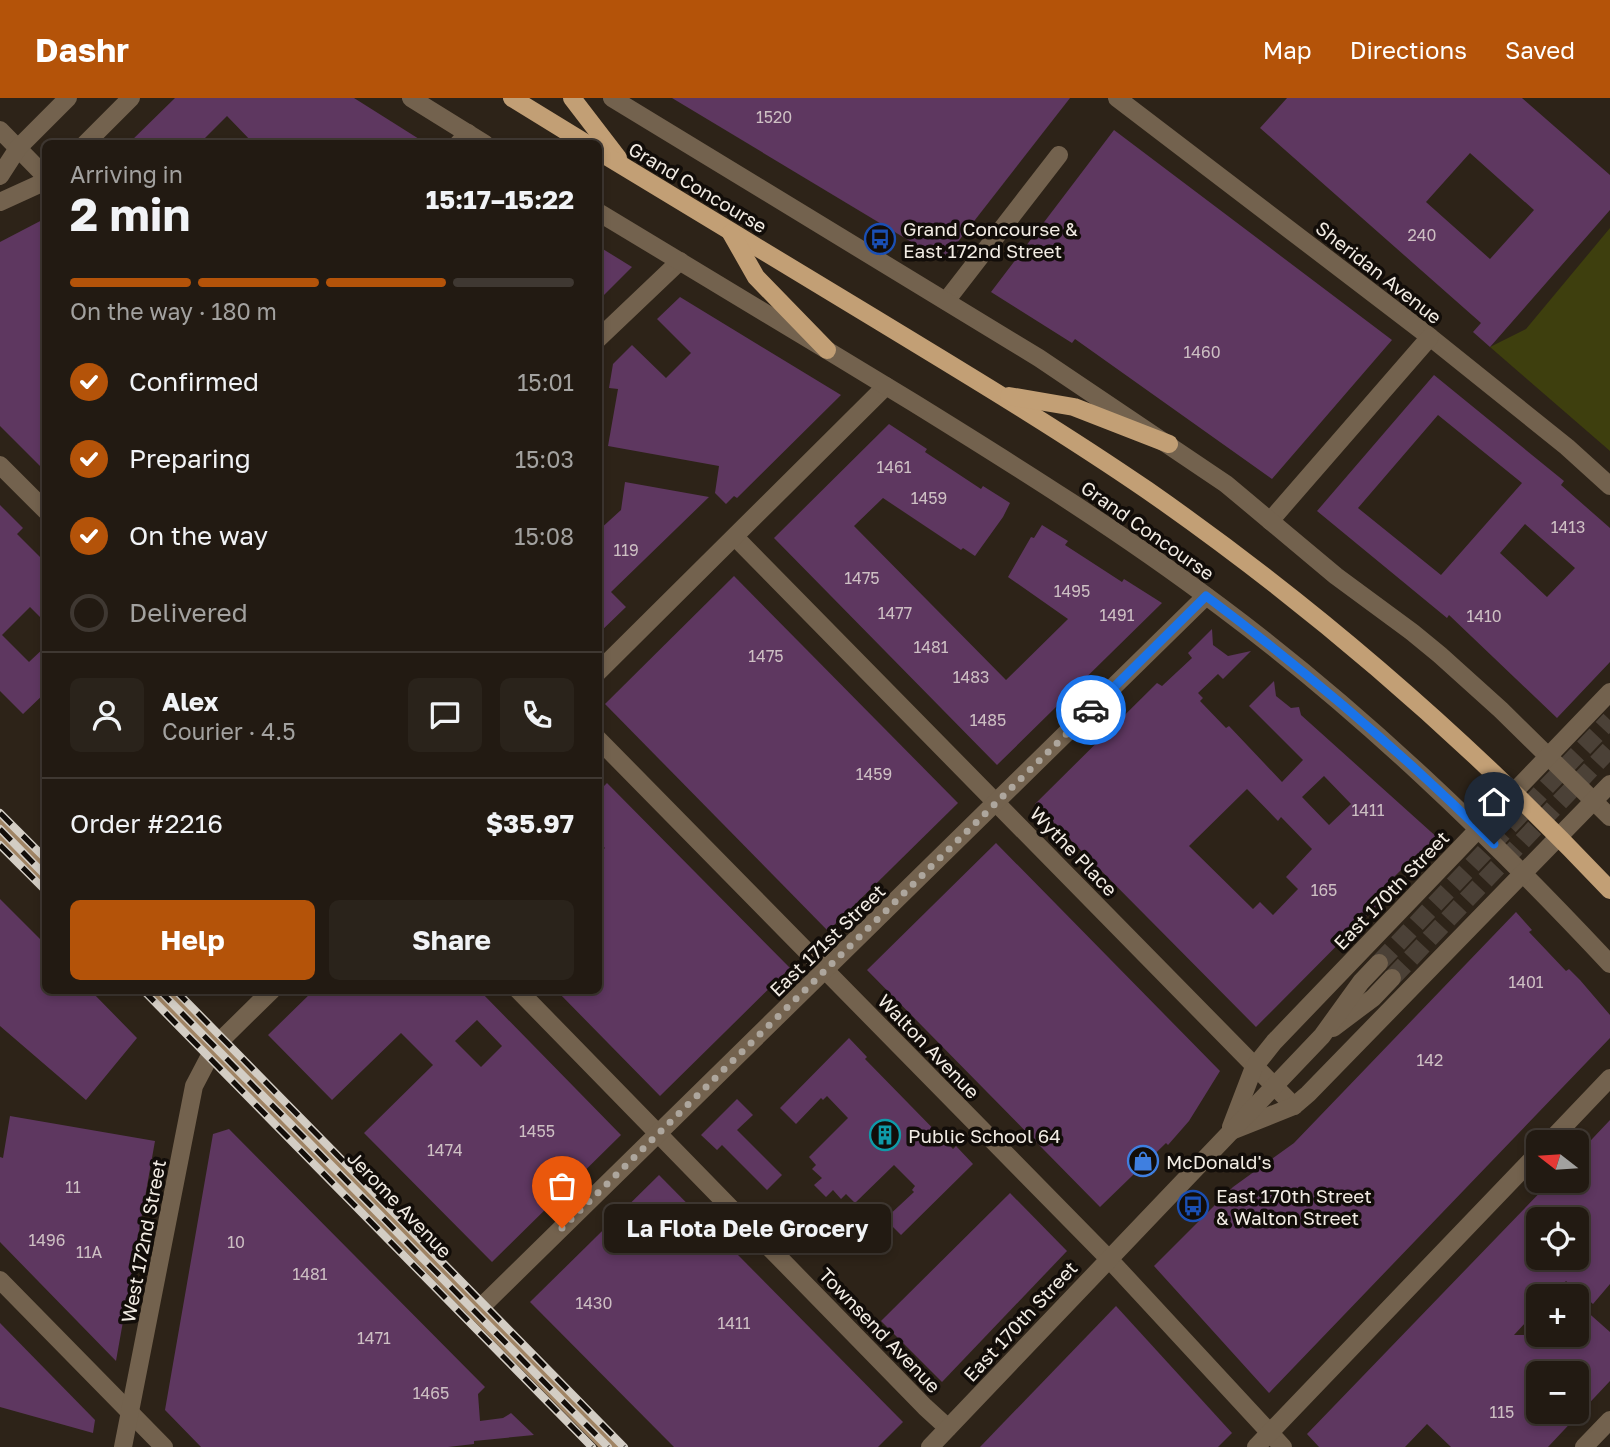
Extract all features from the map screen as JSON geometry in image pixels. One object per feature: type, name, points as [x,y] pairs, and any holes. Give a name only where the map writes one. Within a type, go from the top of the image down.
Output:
[{"type":"main road","points":[[512,98],[580,140]]},
{"type":"main road","points":[[572,98],[624,166]]},
{"type":"main road","name":"Grand Concourse","points":[[602,152],[999,394],[1146,489],[1248,563],[1390,678],[1514,792],[1610,890]]},
{"type":"main road","points":[[729,230],[756,277],[827,350]]},
{"type":"main road","points":[[999,394],[1074,407],[1169,444]]},
{"type":"main road","points":[[0,828],[42,870]]},
{"type":"main road","name":"Jerome Avenue","points":[[164,994],[611,1447]]},
{"type":"street","points":[[0,176],[18,148],[68,98]]},
{"type":"street","points":[[89,140],[131,98]]},
{"type":"street","points":[[411,98],[463,138]]},
{"type":"street","name":"Grand Concourse","points":[[612,98],[1049,365],[1226,484],[1336,576],[1440,655],[1610,817]]},
{"type":"street","name":"Sheridan Avenue","points":[[1117,98],[1430,337],[1567,447],[1610,486]]},
{"type":"street","points":[[0,130],[42,175]]},
{"type":"street","points":[[946,301],[1059,155]]},
{"type":"street","points":[[0,202],[42,181]]},
{"type":"street","name":"Grand Concourse","points":[[602,214],[1065,498],[1206,596],[1336,699],[1433,784],[1610,964]]},
{"type":"street","points":[[602,336],[680,261]]},
{"type":"street","points":[[1270,521],[1430,337]]},
{"type":"street","points":[[602,668],[886,386]]},
{"type":"street","points":[[0,465],[42,507]]},
{"type":"street","name":"Wythe Place","points":[[735,537],[1294,1105]]},
{"type":"street","name":"East 171st Street","points":[[476,1312],[1206,596]]},
{"type":"street","name":"East 170th Street","points":[[1228,1133],[1254,1067],[1274,1042],[1610,692]]},
{"type":"street","name":"Walton Avenue","points":[[602,743],[1109,1259],[1283,1447]]},
{"type":"street","name":"East 170th Street","points":[[1228,1133],[1294,1105],[1316,1086],[1610,784]]},
{"type":"street","name":"East 170th Street","points":[[930,1447],[1322,1036],[1361,982],[1379,963]]},
{"type":"street","name":"East 170th Street","points":[[1322,1036],[1365,1004],[1392,978]]},
{"type":"street","name":"West 172nd Street","points":[[123,1447],[194,1086],[215,1046],[268,994]]},
{"type":"street","name":"Townsend Avenue","points":[[521,994],[948,1428]]},
{"type":"street","points":[[1560,1130],[1610,1078]]},
{"type":"street","points":[[1256,1447],[1526,1166]]},
{"type":"street","points":[[0,1280],[164,1447]]},
{"type":"street","points":[[1584,1447],[1610,1420]]},
{"type":"shaded area","points":[[1610,228],[1610,451],[1490,347],[1526,329]]},
{"type":"building","points":[[175,98],[354,98],[421,140],[250,140],[227,116],[203,140],[132,140]]},
{"type":"building","points":[[672,98],[1070,98],[943,261]]},
{"type":"building","points":[[1287,98],[1522,98],[1610,175],[1610,210],[1490,347],[1473,332],[1481,323],[1260,128]],"holes":[[[1470,153],[1534,210],[1490,259],[1426,202]]]},
{"type":"building","points":[[1114,130],[1392,340],[1272,479],[1075,339],[1072,343],[991,292]]},
{"type":"building","points":[[42,220],[42,468],[0,426],[0,242]]},
{"type":"building","points":[[602,248],[632,267],[602,297]]},
{"type":"building","points":[[680,297],[841,395],[737,498],[734,496],[726,504],[715,493],[719,466],[608,446],[618,389],[609,388],[613,364],[632,345],[666,378],[691,353],[657,319]]},
{"type":"building","points":[[1434,375],[1564,481],[1561,485],[1610,528],[1610,662],[1557,718],[1449,615],[1447,618],[1317,511]],"holes":[[[1438,415],[1522,483],[1441,575],[1358,508]],[[1525,524],[1575,568],[1547,597],[1500,553]]]},
{"type":"building","points":[[889,424],[981,489],[983,486],[1010,503],[975,556],[963,548],[961,550],[883,498],[854,526],[1006,680],[1068,619],[1008,577],[1031,537],[1034,538],[1042,525],[1068,541],[1065,545],[1122,582],[1124,579],[1162,603],[997,765],[774,538]]},
{"type":"building","points":[[625,482],[709,497],[611,592],[626,607],[602,630],[602,527],[621,510]]},
{"type":"building","points":[[0,505],[23,528],[17,534],[42,559],[42,619],[30,607],[2,635],[29,662],[42,650],[42,696],[23,714],[0,691]]},
{"type":"building","points":[[734,576],[958,803],[828,931],[605,704]]},
{"type":"building","points":[[1212,629],[1213,645],[1228,656],[1251,651],[1223,679],[1218,674],[1198,693],[1203,698],[1200,701],[1226,728],[1229,726],[1282,782],[1303,760],[1249,706],[1274,681],[1276,696],[1291,708],[1299,707],[1301,715],[1440,840],[1423,857],[1418,853],[1383,888],[1388,894],[1256,1027],[1035,804],[1157,683],[1162,686],[1192,658],[1188,653]],"holes":[[[1324,776],[1351,804],[1329,825],[1302,797]],[[1247,789],[1278,821],[1281,817],[1312,849],[1286,877],[1298,889],[1273,915],[1260,902],[1253,909],[1189,846]]]},
{"type":"building","points":[[607,783],[790,968],[660,1096],[560,994],[602,994],[602,851],[605,848],[602,845],[602,788]]},
{"type":"building","points":[[996,843],[1220,1071],[1189,1121],[1168,1145],[1166,1143],[1100,1207],[867,970]]},
{"type":"building","points":[[0,899],[42,941],[42,994],[94,994],[137,1038],[86,1100],[0,1026]]},
{"type":"building","points":[[1516,912],[1532,930],[1529,932],[1566,971],[1569,969],[1580,980],[1610,1015],[1610,1038],[1269,1393],[1154,1266],[1233,1187],[1294,1143]]},
{"type":"building","points":[[310,994],[483,994],[621,1135],[492,1262],[364,1133],[433,1065],[401,1033],[332,1100],[268,1035]],"holes":[[[477,1020],[502,1046],[481,1067],[455,1041]]]},
{"type":"building","name":"Public School 64","points":[[849,1038],[867,1057],[865,1059],[953,1149],[956,1146],[973,1164],[901,1235],[885,1219],[914,1192],[912,1190],[915,1186],[894,1165],[855,1203],[846,1194],[841,1199],[833,1190],[826,1197],[814,1185],[822,1178],[812,1169],[816,1165],[809,1157],[848,1118],[827,1096],[823,1100],[821,1098],[796,1124],[780,1108]]},
{"type":"building","points":[[737,1099],[753,1115],[737,1130],[782,1175],[767,1190],[722,1145],[717,1150],[701,1135]]},
{"type":"building","points":[[10,1116],[155,1141],[116,1361],[0,1242],[0,1157],[3,1158]]},
{"type":"building","points":[[1610,1120],[1610,1284],[1593,1304],[1589,1301],[1589,1284],[1570,1284],[1566,1281],[1563,1284],[1526,1284],[1526,1322],[1514,1335],[1526,1335],[1526,1347],[1589,1347],[1589,1313],[1610,1332],[1610,1381],[1589,1403],[1589,1361],[1526,1361],[1526,1424],[1570,1424],[1548,1447],[1451,1447],[1427,1424],[1405,1447],[1319,1447],[1307,1434],[1538,1194],[1589,1194],[1589,1142]]},
{"type":"building","points":[[229,1129],[485,1387],[478,1394],[480,1421],[503,1418],[511,1413],[534,1435],[474,1441],[474,1444],[448,1447],[201,1447],[165,1410],[213,1134]]},
{"type":"building","points":[[659,1175],[903,1422],[878,1447],[674,1447],[530,1302]]},
{"type":"building","points":[[1010,1193],[1067,1251],[942,1382],[881,1321]]},
{"type":"building","points":[[1116,1306],[1232,1433],[1218,1447],[980,1447]]},
{"type":"building","points":[[0,1323],[95,1420],[93,1433],[0,1407]]},
{"type":"tunnel","points":[[1379,963],[1610,720]]},
{"type":"tunnel","points":[[1392,978],[1610,749]]},
{"type":"railway","points":[[0,813],[42,855]]},
{"type":"railway","points":[[0,829],[42,872]]},
{"type":"railway","points":[[0,845],[42,887]]},
{"type":"railway","points":[[147,994],[592,1447]]},
{"type":"railway","points":[[163,994],[608,1447]]},
{"type":"railway","points":[[179,994],[624,1447]]},
{"type":"way so far","points":[[562,1228],[1091,710]]},
{"type":"place","name":"Grand Concourse & East 172nd Street","points":[[880,239]]},
{"type":"place","name":"Public School 64","points":[[885,1135]]},
{"type":"place","name":"McDonald's","points":[[1143,1161]]},
{"type":"place","name":"East 170th Street & Walton Street","points":[[1193,1206]]},
{"type":"place","name":"La Flota Dele Grocery","points":[[562,1228]]},
{"type":"route","points":[[1091,710],[1206,596],[1286,657],[1363,722],[1433,784],[1494,844]]}]
